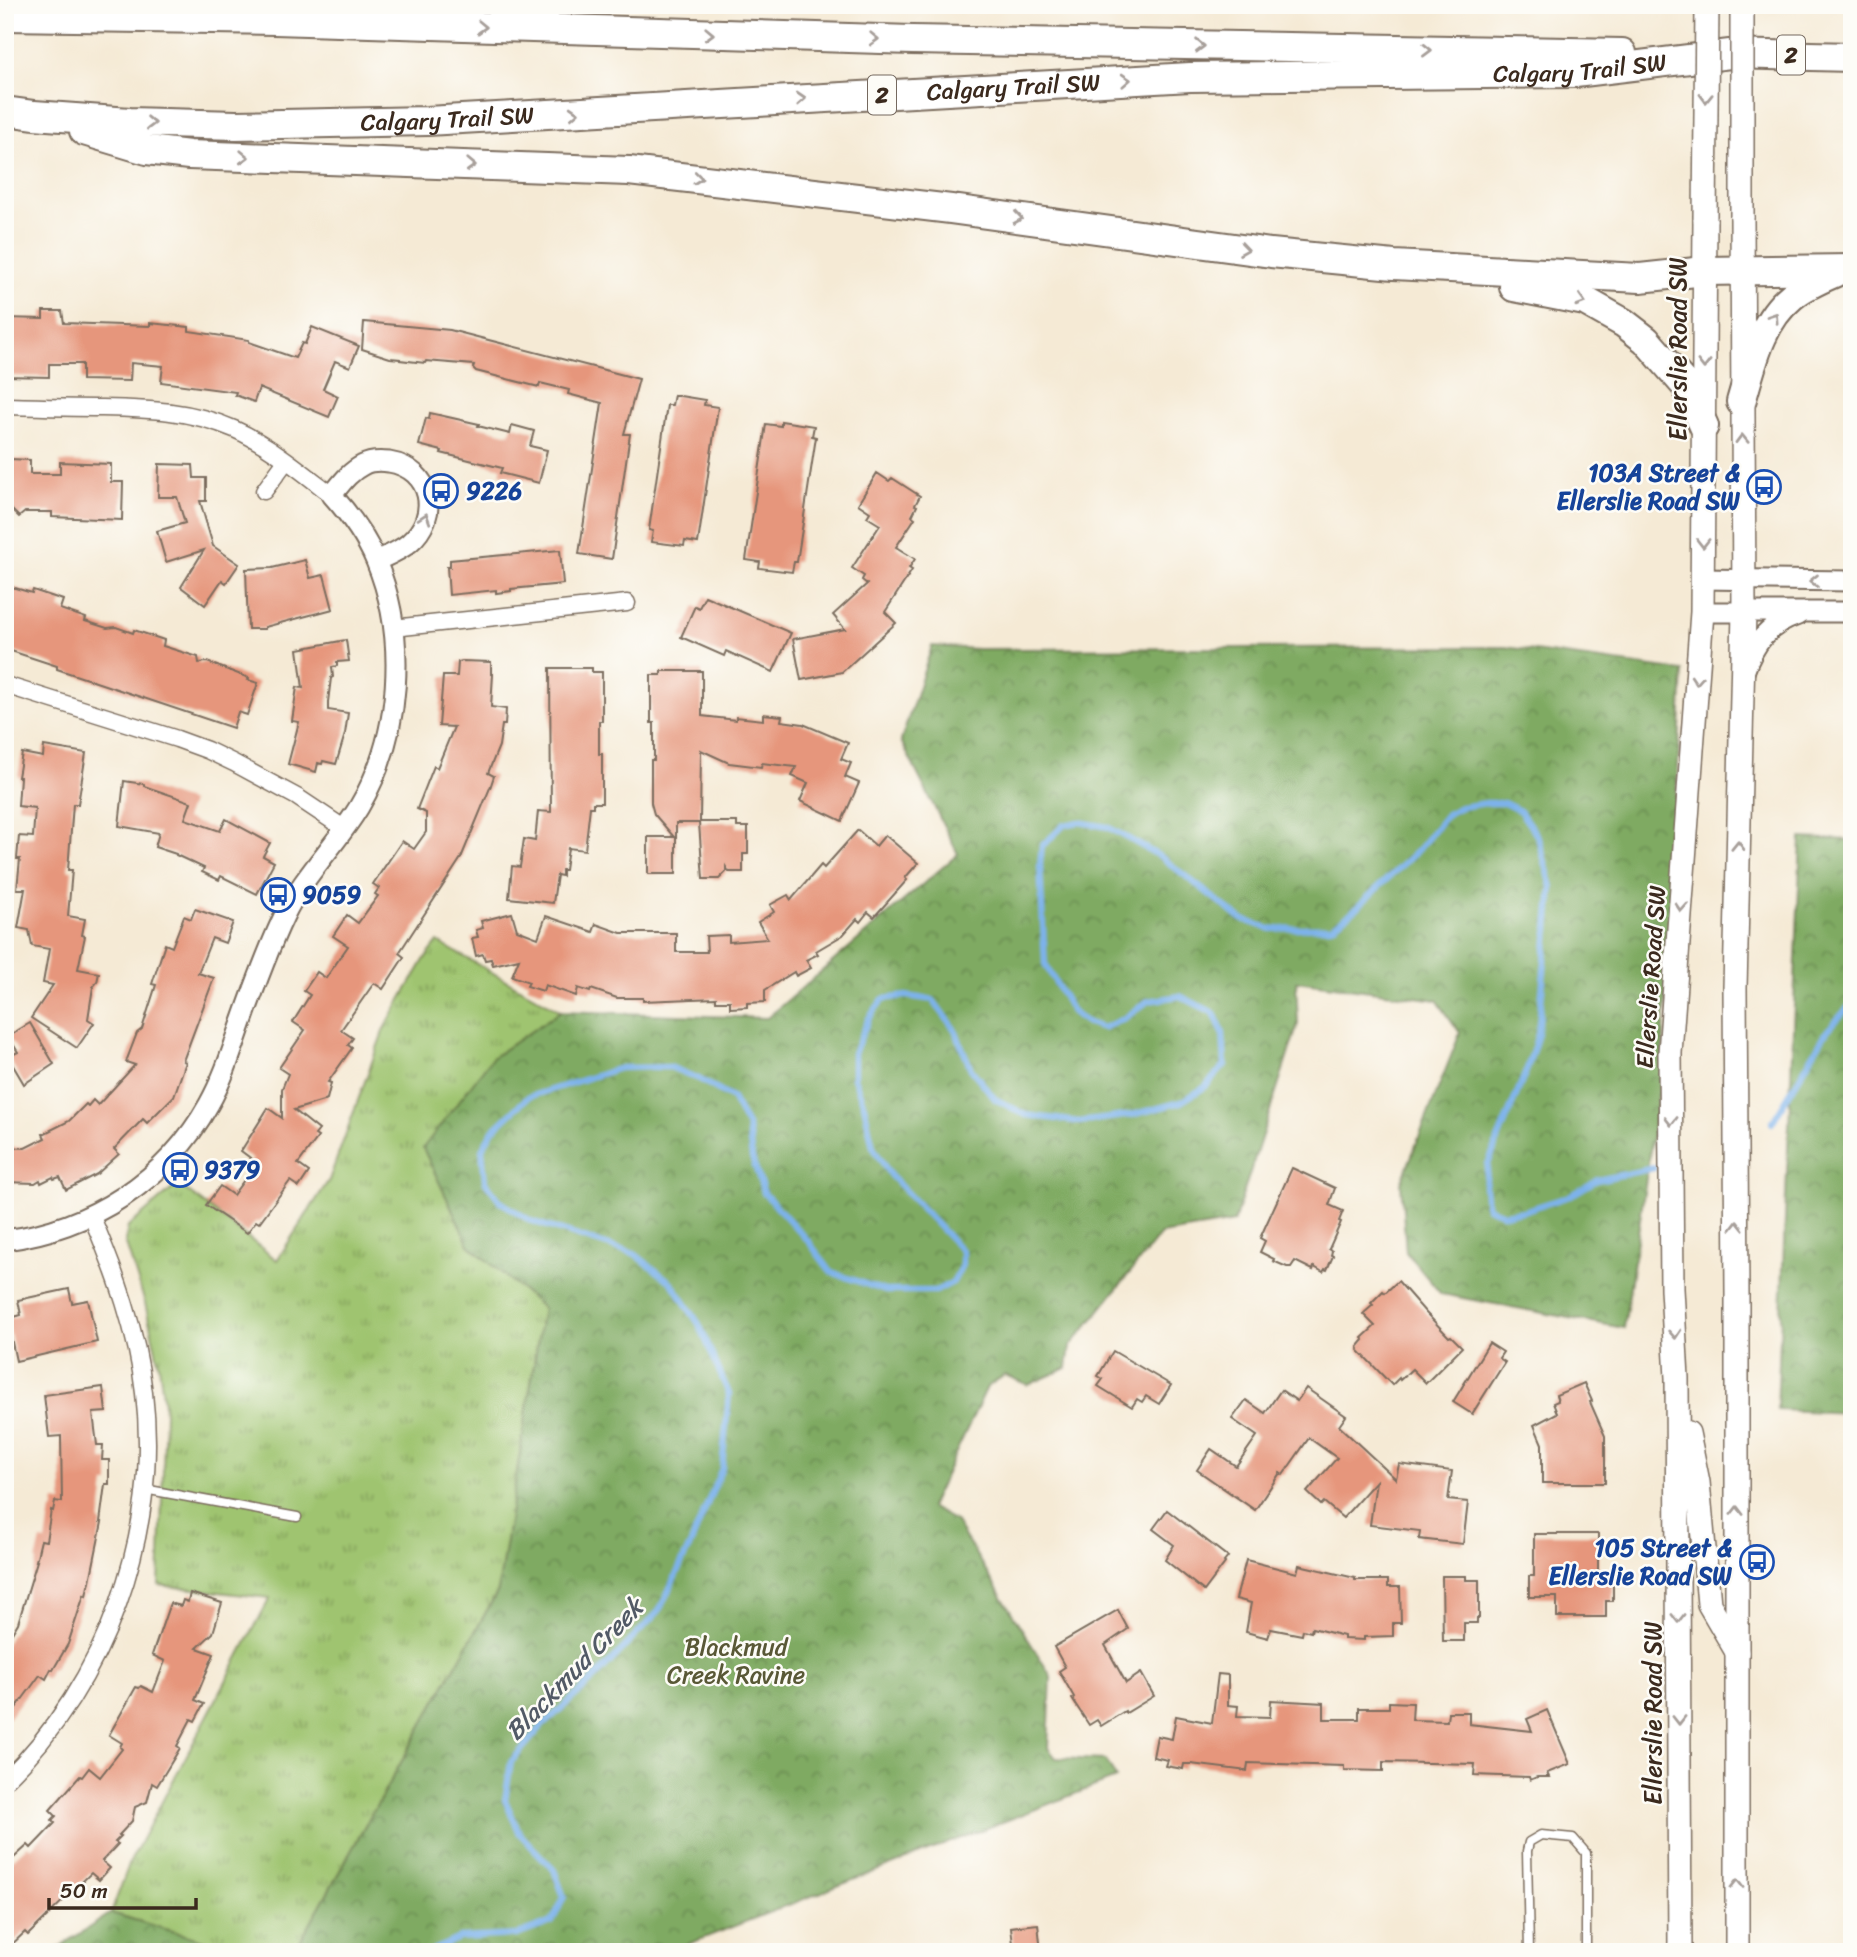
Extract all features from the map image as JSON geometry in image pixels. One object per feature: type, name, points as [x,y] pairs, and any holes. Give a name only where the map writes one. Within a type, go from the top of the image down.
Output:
[{"type":"highway","points":[[5,16],[275,20],[1130,45],[1730,54]]},
{"type":"highway","name":"Calgary Trail SW","points":[[5,111],[130,122],[223,125],[427,121],[1190,77],[1575,73],[1730,54],[1852,57]]},
{"type":"highway","points":[[34,115],[148,150],[189,155],[629,171],[937,208],[1271,253],[1394,265],[1640,278],[1705,271],[1851,269]]},
{"type":"highway","points":[[1394,265],[1543,292],[1585,301],[1605,310],[1646,340],[1686,386],[1704,426]]},
{"type":"highway","points":[[1741,402],[1758,345],[1779,309],[1798,291],[1834,273],[1851,269]]},
{"type":"main road","name":"Ellerslie Road SW","points":[[1680,1952],[1677,1378],[1672,1289],[1670,1053],[1702,612],[1707,5]]},
{"type":"main road","points":[[1737,1952],[1735,988],[1744,612],[1741,402],[1742,5]]},
{"type":"main road","points":[[1677,1378],[1698,1482],[1709,1604],[1738,1652]]},
{"type":"street","points":[[5,406],[170,410],[233,429],[257,440],[286,461],[332,495],[346,511],[376,561],[393,628],[395,689],[387,741],[372,781],[345,829],[286,911],[262,966],[224,1072],[199,1120],[175,1152],[153,1175],[130,1193],[91,1215],[57,1229],[5,1240]]},
{"type":"street","points":[[264,491],[286,461]]},
{"type":"street","points":[[332,495],[345,478],[364,464],[381,461],[394,463],[409,468],[421,479],[428,496],[429,513],[423,528],[409,543],[376,561]]},
{"type":"street","points":[[1703,579],[1852,581]]},
{"type":"street","points":[[393,628],[626,603]]},
{"type":"street","points":[[1702,612],[1852,612]]},
{"type":"street","points":[[1742,678],[1760,639],[1772,627],[1805,613]]},
{"type":"street","points":[[5,685],[207,750],[297,797],[345,829]]},
{"type":"street","points":[[5,1782],[51,1729],[91,1668],[125,1583],[144,1489],[146,1423],[138,1356],[114,1272],[91,1215]]},
{"type":"lane","points":[[144,1489],[297,1517]]},
{"type":"lane","points":[[1529,1952],[1527,1851],[1529,1842],[1541,1835],[1573,1838],[1586,1853],[1586,1952]]},
{"type":"green space","name":"Blackmud Creek Ravine","points":[[932,646],[977,649],[1505,647],[1683,671],[1662,1070],[1624,1328],[1441,1294],[1406,1252],[1401,1183],[1460,1033],[1437,1000],[1296,981],[1298,1024],[1234,1222],[1161,1234],[1070,1347],[1067,1368],[1028,1385],[1005,1375],[987,1387],[930,1507],[955,1521],[1051,1676],[1048,1748],[1056,1758],[1106,1760],[1116,1778],[678,1948],[680,1952],[294,1952],[498,1591],[543,1308],[469,1245],[423,1148],[492,1058],[561,1011],[767,1018],[958,854],[901,741]]},
{"type":"green space","points":[[1801,838],[1852,840],[1852,1413],[1777,1410]]},
{"type":"green space","points":[[438,942],[561,1011],[492,1058],[469,1245],[543,1308],[498,1591],[294,1952],[242,1952],[111,1913],[130,1862],[270,1598],[159,1585],[165,1413],[159,1365],[145,1303],[125,1241],[128,1227],[178,1184],[277,1260],[329,1180],[384,1029],[424,960]]},
{"type":"green space","points":[[111,1913],[242,1952],[52,1952]]},
{"type":"building","points":[[43,311],[62,311],[64,323],[150,326],[150,323],[189,327],[189,331],[249,340],[295,358],[312,327],[359,346],[350,367],[335,361],[323,389],[338,396],[329,417],[259,388],[254,402],[235,395],[236,392],[161,382],[163,366],[131,363],[130,381],[82,380],[82,364],[49,364],[49,377],[5,376],[5,318],[43,319]]},
{"type":"building","points":[[364,322],[450,330],[639,379],[624,434],[630,434],[612,559],[579,554],[602,403],[568,394],[569,390],[540,383],[539,387],[476,371],[474,365],[400,360],[362,349]]},
{"type":"building","points":[[674,395],[705,400],[704,405],[718,407],[698,543],[685,541],[684,546],[651,542],[653,531],[649,530],[667,405],[672,405]]},
{"type":"building","points":[[430,413],[510,434],[512,425],[534,431],[530,446],[547,450],[539,483],[500,473],[502,468],[419,445],[426,418],[429,419]]},
{"type":"building","points":[[781,421],[814,426],[812,436],[816,437],[797,562],[794,562],[792,572],[759,568],[760,562],[746,560],[766,424],[781,426]]},
{"type":"building","points":[[10,459],[30,460],[30,474],[60,474],[60,462],[111,464],[111,482],[123,482],[122,520],[52,517],[52,512],[25,512],[19,517],[10,508]]},
{"type":"building","points":[[159,464],[193,465],[194,478],[206,478],[206,501],[200,501],[213,546],[239,564],[226,583],[222,580],[205,605],[181,587],[204,550],[166,562],[157,531],[185,523],[177,497],[158,497]]},
{"type":"building","points":[[877,473],[889,481],[892,478],[920,496],[912,516],[915,518],[896,547],[915,559],[909,568],[912,570],[885,612],[896,623],[842,672],[801,680],[793,639],[845,629],[833,615],[867,584],[862,580],[864,576],[852,568],[880,525],[867,517],[870,512],[858,504]]},
{"type":"building","points":[[560,550],[563,584],[496,593],[496,590],[449,595],[447,567],[450,567],[450,560]]},
{"type":"building","points":[[305,560],[310,578],[324,575],[333,609],[265,629],[248,629],[246,569],[272,568]]},
{"type":"building","points":[[5,585],[32,593],[33,590],[63,600],[60,609],[86,618],[85,621],[133,633],[134,630],[164,640],[163,646],[198,657],[199,663],[207,662],[249,678],[248,680],[258,683],[247,715],[238,712],[233,728],[5,649]]},
{"type":"building","points":[[705,596],[791,633],[773,672],[726,651],[724,656],[681,637],[695,606],[699,608]]},
{"type":"building","points":[[346,640],[349,661],[337,662],[337,666],[332,667],[333,677],[328,702],[328,710],[348,713],[336,764],[323,761],[322,764],[318,763],[316,772],[288,764],[299,722],[292,721],[297,687],[303,688],[298,649]]},
{"type":"building","points":[[458,662],[491,662],[491,707],[506,709],[505,725],[502,725],[499,746],[488,773],[494,776],[490,788],[461,858],[399,953],[404,957],[383,989],[374,983],[341,1030],[353,1038],[348,1045],[352,1048],[328,1082],[331,1083],[327,1099],[294,1110],[319,1130],[315,1135],[318,1137],[298,1164],[309,1172],[299,1187],[290,1181],[259,1223],[256,1221],[247,1233],[206,1205],[220,1186],[233,1195],[252,1169],[248,1166],[253,1160],[241,1151],[268,1108],[282,1118],[282,1089],[288,1074],[279,1068],[305,1030],[293,1022],[310,995],[304,991],[317,972],[326,978],[348,946],[333,936],[347,915],[358,923],[378,896],[375,894],[379,888],[373,884],[402,841],[414,849],[426,832],[426,813],[417,809],[434,766],[437,768],[454,727],[439,726],[443,676],[457,676]]},
{"type":"building","points":[[550,668],[592,668],[592,672],[602,672],[599,754],[602,754],[602,803],[593,803],[593,807],[590,807],[585,850],[568,848],[565,870],[562,870],[562,876],[557,875],[553,903],[509,898],[512,866],[520,867],[524,839],[535,841],[538,811],[551,812]]},
{"type":"building","points":[[661,671],[702,671],[702,716],[763,720],[763,714],[782,716],[781,721],[803,724],[848,743],[841,759],[851,763],[845,777],[859,783],[842,821],[800,801],[808,783],[792,776],[796,767],[729,763],[701,750],[700,822],[737,822],[737,827],[748,827],[748,854],[743,854],[743,872],[729,872],[726,867],[726,872],[719,879],[703,879],[699,823],[676,823],[676,874],[648,874],[648,837],[674,837],[654,814],[651,803],[654,723],[651,723],[651,675],[661,675]]},
{"type":"building","points":[[44,746],[86,753],[78,804],[73,804],[68,916],[85,919],[82,935],[85,936],[78,969],[99,973],[93,987],[88,1019],[94,1023],[77,1048],[31,1018],[53,985],[43,983],[49,949],[32,946],[29,930],[18,928],[25,889],[17,889],[19,836],[33,837],[35,808],[18,806],[18,777],[22,753],[43,757]]},
{"type":"building","points":[[124,781],[144,784],[191,802],[185,819],[220,831],[226,819],[270,843],[263,856],[274,862],[257,894],[221,876],[219,880],[202,872],[204,868],[155,847],[159,833],[119,826]]},
{"type":"building","points":[[858,830],[876,846],[885,835],[918,863],[905,878],[907,880],[874,917],[868,912],[860,922],[857,919],[843,935],[806,960],[811,968],[796,976],[794,972],[765,990],[765,1002],[730,1008],[730,1001],[716,1001],[716,998],[643,1001],[643,998],[617,998],[591,989],[590,992],[578,988],[576,996],[545,985],[543,991],[527,986],[529,982],[512,976],[519,959],[493,965],[491,959],[485,960],[483,954],[476,956],[472,938],[478,937],[476,930],[483,928],[481,921],[512,913],[517,930],[538,938],[546,916],[593,932],[596,924],[621,933],[676,933],[676,952],[707,952],[706,936],[729,935],[729,942],[768,939],[758,922],[774,912],[770,905],[788,895],[791,900],[821,865],[824,868]]},
{"type":"building","points":[[195,909],[233,922],[225,943],[212,938],[198,973],[214,978],[183,1061],[186,1062],[174,1096],[147,1123],[143,1119],[114,1149],[119,1154],[97,1174],[66,1190],[60,1177],[53,1177],[41,1183],[40,1180],[35,1183],[5,1182],[5,1147],[25,1148],[45,1138],[43,1134],[69,1121],[86,1104],[88,1106],[93,1100],[98,1105],[135,1065],[126,1062],[137,1033],[142,1029],[156,985],[152,984],[165,944],[172,947],[184,916],[191,919]]},
{"type":"building","points":[[30,1023],[54,1064],[24,1084],[8,1057],[18,1052],[8,1036]]},
{"type":"building","points":[[1292,1168],[1335,1188],[1329,1205],[1343,1211],[1329,1249],[1333,1256],[1327,1270],[1323,1272],[1295,1261],[1291,1267],[1287,1267],[1260,1252],[1265,1241],[1260,1238]]},
{"type":"building","points":[[1398,1281],[1449,1337],[1462,1347],[1426,1383],[1412,1369],[1392,1385],[1358,1350],[1364,1340],[1362,1338],[1375,1326],[1363,1314],[1383,1291],[1385,1293]]},
{"type":"building","points":[[69,1289],[72,1303],[88,1300],[97,1342],[16,1361],[7,1319],[21,1315],[18,1300]]},
{"type":"building","points":[[1489,1343],[1503,1352],[1499,1358],[1505,1362],[1472,1414],[1453,1402]]},
{"type":"building","points":[[1113,1351],[1171,1385],[1159,1404],[1146,1396],[1142,1402],[1137,1399],[1132,1407],[1098,1386],[1103,1379],[1098,1376]]},
{"type":"building","points":[[1584,1383],[1605,1436],[1605,1483],[1542,1483],[1542,1444],[1534,1425],[1557,1413],[1553,1403],[1558,1401],[1556,1395]]},
{"type":"building","points":[[103,1387],[106,1412],[93,1413],[97,1445],[103,1445],[102,1460],[109,1460],[109,1484],[105,1484],[102,1522],[89,1586],[68,1644],[53,1670],[51,1669],[46,1679],[40,1675],[5,1723],[5,1645],[18,1623],[41,1540],[46,1541],[51,1510],[53,1511],[55,1501],[62,1502],[61,1436],[49,1437],[44,1395]]},
{"type":"building","points":[[1306,1388],[1346,1416],[1339,1426],[1396,1479],[1399,1464],[1452,1471],[1448,1500],[1468,1502],[1463,1544],[1419,1539],[1420,1531],[1370,1525],[1376,1481],[1343,1518],[1324,1502],[1321,1505],[1307,1492],[1337,1458],[1309,1438],[1283,1475],[1280,1473],[1255,1510],[1197,1470],[1211,1449],[1236,1466],[1257,1436],[1232,1419],[1246,1400],[1265,1413],[1281,1390],[1297,1401]]},
{"type":"building","points":[[1167,1510],[1228,1557],[1204,1591],[1165,1560],[1174,1545],[1153,1529]]},
{"type":"building","points":[[1534,1534],[1598,1534],[1598,1576],[1613,1577],[1613,1601],[1606,1601],[1606,1617],[1557,1617],[1557,1597],[1529,1597],[1529,1576],[1534,1576]]},
{"type":"building","points":[[1246,1560],[1297,1573],[1299,1565],[1355,1580],[1388,1580],[1388,1587],[1400,1587],[1401,1623],[1393,1623],[1393,1636],[1364,1637],[1364,1640],[1344,1639],[1344,1636],[1312,1628],[1311,1632],[1303,1630],[1302,1635],[1271,1629],[1268,1638],[1246,1632],[1251,1603],[1236,1599]]},
{"type":"building","points":[[1442,1576],[1466,1576],[1466,1580],[1479,1580],[1479,1618],[1477,1623],[1464,1623],[1464,1641],[1443,1641]]},
{"type":"building","points":[[190,1593],[222,1603],[213,1633],[197,1648],[214,1654],[195,1700],[204,1704],[195,1721],[191,1719],[177,1746],[180,1748],[157,1786],[152,1783],[147,1802],[135,1807],[132,1821],[115,1842],[118,1844],[102,1861],[110,1868],[99,1880],[91,1873],[28,1935],[25,1932],[5,1951],[5,1866],[28,1845],[31,1848],[55,1823],[52,1820],[56,1816],[50,1810],[80,1776],[89,1768],[100,1777],[122,1749],[122,1743],[109,1735],[136,1687],[141,1686],[153,1692],[165,1661],[152,1655],[170,1603],[181,1606],[183,1600],[188,1602]]},
{"type":"building","points":[[1118,1610],[1128,1629],[1105,1645],[1126,1683],[1141,1673],[1154,1696],[1101,1726],[1097,1720],[1089,1725],[1072,1699],[1074,1697],[1059,1671],[1065,1667],[1054,1647]]},
{"type":"building","points":[[1218,1674],[1228,1675],[1228,1705],[1238,1706],[1237,1716],[1270,1717],[1271,1700],[1324,1703],[1324,1719],[1359,1719],[1359,1708],[1389,1708],[1389,1702],[1413,1703],[1412,1720],[1447,1721],[1448,1712],[1469,1712],[1469,1724],[1532,1731],[1527,1719],[1547,1710],[1570,1764],[1547,1773],[1549,1777],[1530,1780],[1529,1777],[1474,1775],[1475,1764],[1383,1762],[1383,1771],[1344,1770],[1344,1766],[1248,1763],[1247,1771],[1191,1764],[1184,1764],[1183,1769],[1166,1766],[1168,1760],[1153,1757],[1157,1736],[1172,1739],[1176,1716],[1212,1723]]},
{"type":"building","points":[[1038,1924],[1041,1952],[1014,1952],[1011,1927]]},
{"type":"waterway","name":"Blackmud Creek","points":[[430,1952],[459,1938],[517,1935],[552,1922],[564,1897],[554,1870],[520,1834],[505,1800],[511,1762],[542,1726],[597,1676],[659,1611],[722,1468],[729,1394],[699,1324],[672,1283],[635,1254],[531,1221],[501,1202],[485,1181],[482,1149],[493,1130],[528,1097],[620,1068],[670,1067],[699,1079],[732,1098],[748,1127],[752,1158],[764,1193],[809,1242],[831,1272],[885,1291],[936,1291],[953,1282],[962,1265],[962,1251],[890,1175],[873,1147],[864,1105],[854,1078],[854,1053],[869,1018],[883,999],[906,996],[933,1000],[955,1030],[971,1069],[995,1099],[1026,1115],[1079,1122],[1132,1115],[1181,1102],[1205,1087],[1225,1065],[1223,1033],[1214,1013],[1180,996],[1148,1001],[1125,1018],[1103,1028],[1088,1023],[1073,1013],[1045,964],[1040,865],[1042,846],[1064,825],[1079,822],[1108,827],[1161,857],[1241,919],[1270,929],[1332,927],[1351,913],[1418,850],[1447,814],[1461,807],[1504,803],[1520,811],[1538,837],[1552,887],[1538,1034],[1527,1069],[1488,1164],[1485,1186],[1487,1207],[1504,1214],[1523,1211],[1570,1196],[1597,1180],[1654,1168]]},
{"type":"waterway","name":"Blackmud Creek","points":[[1772,1123],[1827,1031],[1852,1003]]},
{"type":"place","name":"103A Street & Ellerslie Road SW","points":[[1764,487]]},
{"type":"place","name":"9226","points":[[441,491]]},
{"type":"place","name":"9059","points":[[278,895]]},
{"type":"place","name":"9379","points":[[180,1170]]},
{"type":"place","name":"105 Street & Ellerslie Road SW","points":[[1757,1562]]}]
